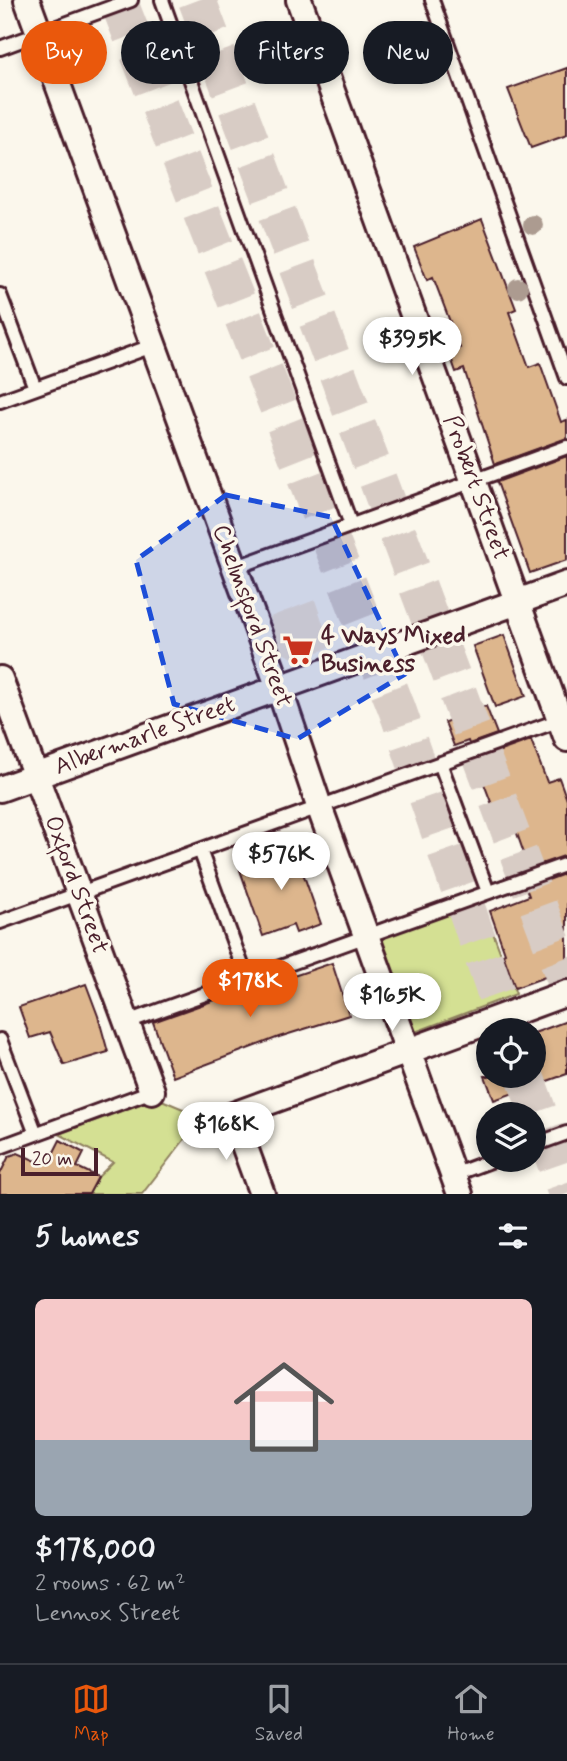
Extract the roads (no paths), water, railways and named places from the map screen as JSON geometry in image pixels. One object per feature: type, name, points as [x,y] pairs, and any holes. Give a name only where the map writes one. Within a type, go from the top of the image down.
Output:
[{"type":"street","name":"Chelmsford Street","points":[[27,0],[34,21]]},
{"type":"street","name":"Probert Street","points":[[299,0],[517,602],[565,725]]},
{"type":"street","name":"Chelmsford Street","points":[[57,84],[279,688],[319,807],[457,1184]]},
{"type":"street","name":"Albermarle Street","points":[[0,789],[567,584]]},
{"type":"street","name":"Oxford Street","points":[[0,679],[152,1091]]},
{"type":"street","points":[[262,1194],[233,1115],[567,993]]},
{"type":"lane","points":[[74,21],[131,0]]},
{"type":"lane","points":[[162,0],[351,525]]},
{"type":"lane","points":[[432,0],[567,378]]},
{"type":"lane","points":[[0,48],[21,40]]},
{"type":"lane","points":[[0,295],[35,388]]},
{"type":"lane","points":[[0,401],[152,346]]},
{"type":"lane","points":[[234,568],[567,447]]},
{"type":"lane","points":[[0,922],[440,763],[565,725]]},
{"type":"lane","points":[[440,763],[488,892]]},
{"type":"lane","points":[[200,850],[247,979]]},
{"type":"lane","points":[[127,1022],[567,864]]},
{"type":"lane","points":[[0,1040],[36,1134]]},
{"type":"lane","points":[[0,1147],[152,1091]]},
{"type":"lane","points":[[546,1141],[567,1133]]},
{"type":"lane","points":[[457,1184],[476,1171]]},
{"type":"tunnel","points":[[118,0],[397,709],[504,1018]]},
{"type":"tunnel","points":[[197,0],[567,983]]},
{"type":"tunnel","points":[[529,1088],[567,1194]]},
{"type":"place","name":"4 Ways Mixed Business","points":[[298,650]]}]
